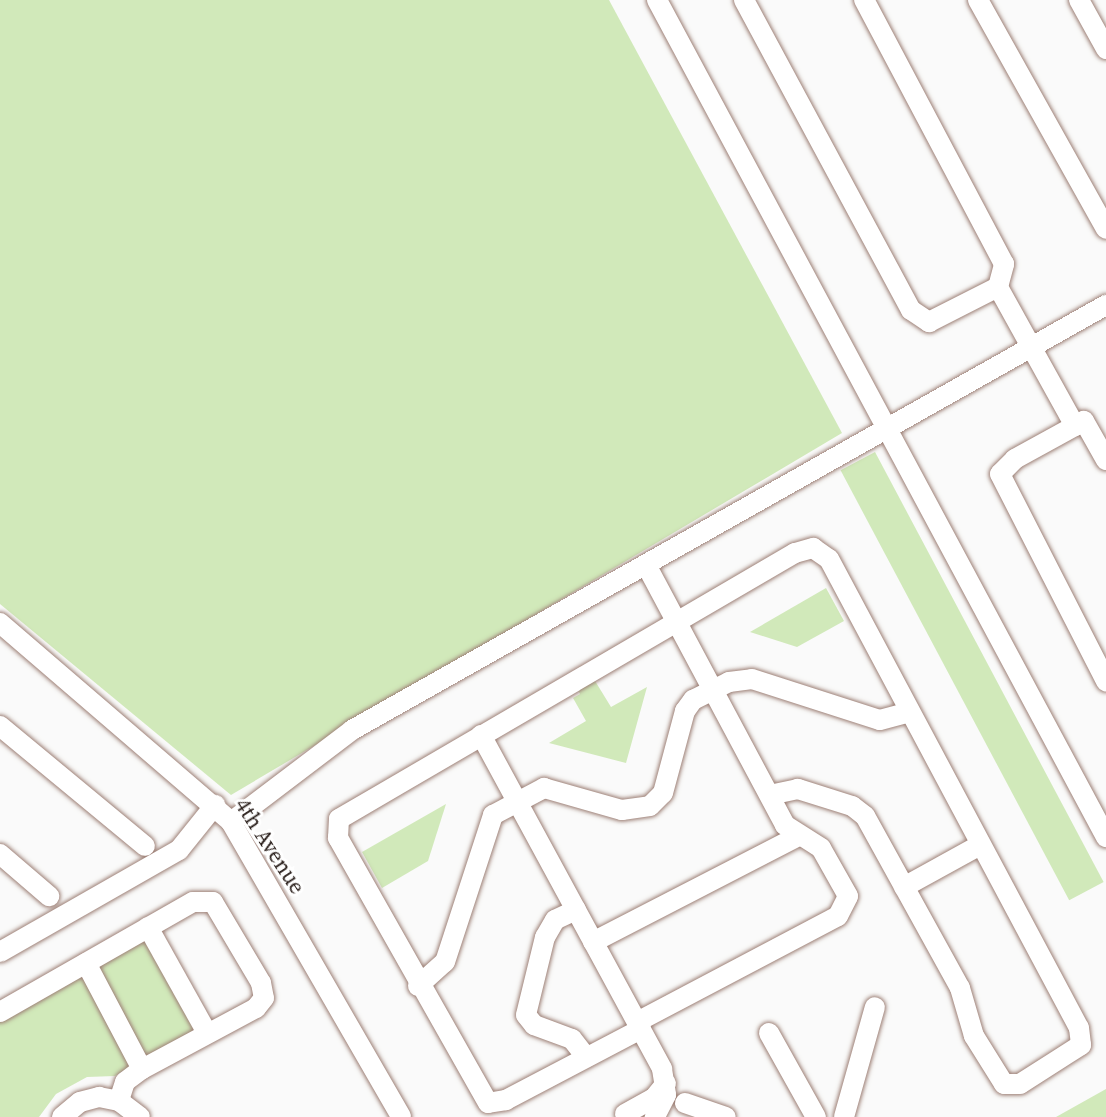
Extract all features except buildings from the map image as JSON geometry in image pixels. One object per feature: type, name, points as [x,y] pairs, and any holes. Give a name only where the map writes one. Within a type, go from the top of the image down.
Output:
[{"type":"street","points":[[657,0],[1106,837]]},
{"type":"street","points":[[744,0],[919,320],[938,320],[998,287],[1006,272],[1002,256],[864,0]]},
{"type":"street","points":[[978,0],[1106,229]]},
{"type":"street","points":[[1079,0],[1106,49]]},
{"type":"street","points":[[998,287],[1075,426]]},
{"type":"street","points":[[231,822],[352,730],[1106,305]]},
{"type":"street","points":[[1106,460],[1084,421],[1003,467],[1001,481],[1106,681]]},
{"type":"street","points":[[646,565],[677,621],[715,690],[785,825],[828,858],[848,896],[844,910],[586,1057],[506,1100],[488,1103],[418,986],[338,838],[339,819],[481,735],[677,621],[795,553],[822,552],[1082,1037],[1076,1053],[1020,1084],[1004,1084],[992,1070],[974,1036],[960,988],[859,810],[798,789],[770,795]]},
{"type":"street","name":"4th Avenue","points":[[0,623],[215,805],[231,822],[401,1117]]},
{"type":"street","points":[[418,986],[445,962],[493,815],[517,800],[544,788],[622,810],[650,806],[663,793],[688,705],[715,690],[752,679],[880,720],[909,712]]},
{"type":"street","points":[[2,731],[145,846]]},
{"type":"street","points":[[481,735],[639,1026],[666,1083],[663,1106],[655,1117]]},
{"type":"street","points":[[0,952],[179,850],[215,805]]},
{"type":"street","points":[[593,942],[798,836]]},
{"type":"street","points":[[904,887],[980,845]]},
{"type":"street","points":[[0,854],[49,896]]},
{"type":"street","points":[[0,1012],[193,902],[213,902],[261,983],[261,1004],[142,1069],[125,1082],[119,1101]]},
{"type":"street","points":[[576,910],[555,920],[545,937],[526,1015],[534,1025],[572,1039],[586,1057]]},
{"type":"street","points":[[148,927],[207,1033]]},
{"type":"street","points":[[86,963],[142,1069]]},
{"type":"street","points":[[844,1117],[875,1007]]},
{"type":"street","points":[[769,1033],[816,1117]]},
{"type":"street","points":[[625,1114],[654,1098],[666,1083]]},
{"type":"street","points":[[62,1117],[90,1098],[119,1101],[140,1117]]},
{"type":"street","points":[[685,1103],[726,1117]]},
{"type":"green space","points":[[0,0],[609,0],[842,433],[231,795],[0,604]]},
{"type":"green space","points":[[875,452],[1104,882],[1069,900],[841,470]]},
{"type":"green space","points":[[826,588],[844,621],[797,647],[750,632]]},
{"type":"green space","points":[[592,676],[611,707],[647,687],[626,763],[549,743],[586,721],[573,698],[580,694],[576,686]]},
{"type":"green space","points":[[446,804],[428,861],[382,888],[362,852]]},
{"type":"green space","points":[[146,939],[196,1030],[145,1059],[94,968]]},
{"type":"green space","points":[[83,974],[133,1065],[115,1076],[87,1077],[56,1094],[39,1117],[0,1117],[0,1022]]},
{"type":"green space","points":[[1106,1089],[1106,1117],[1056,1117]]}]
